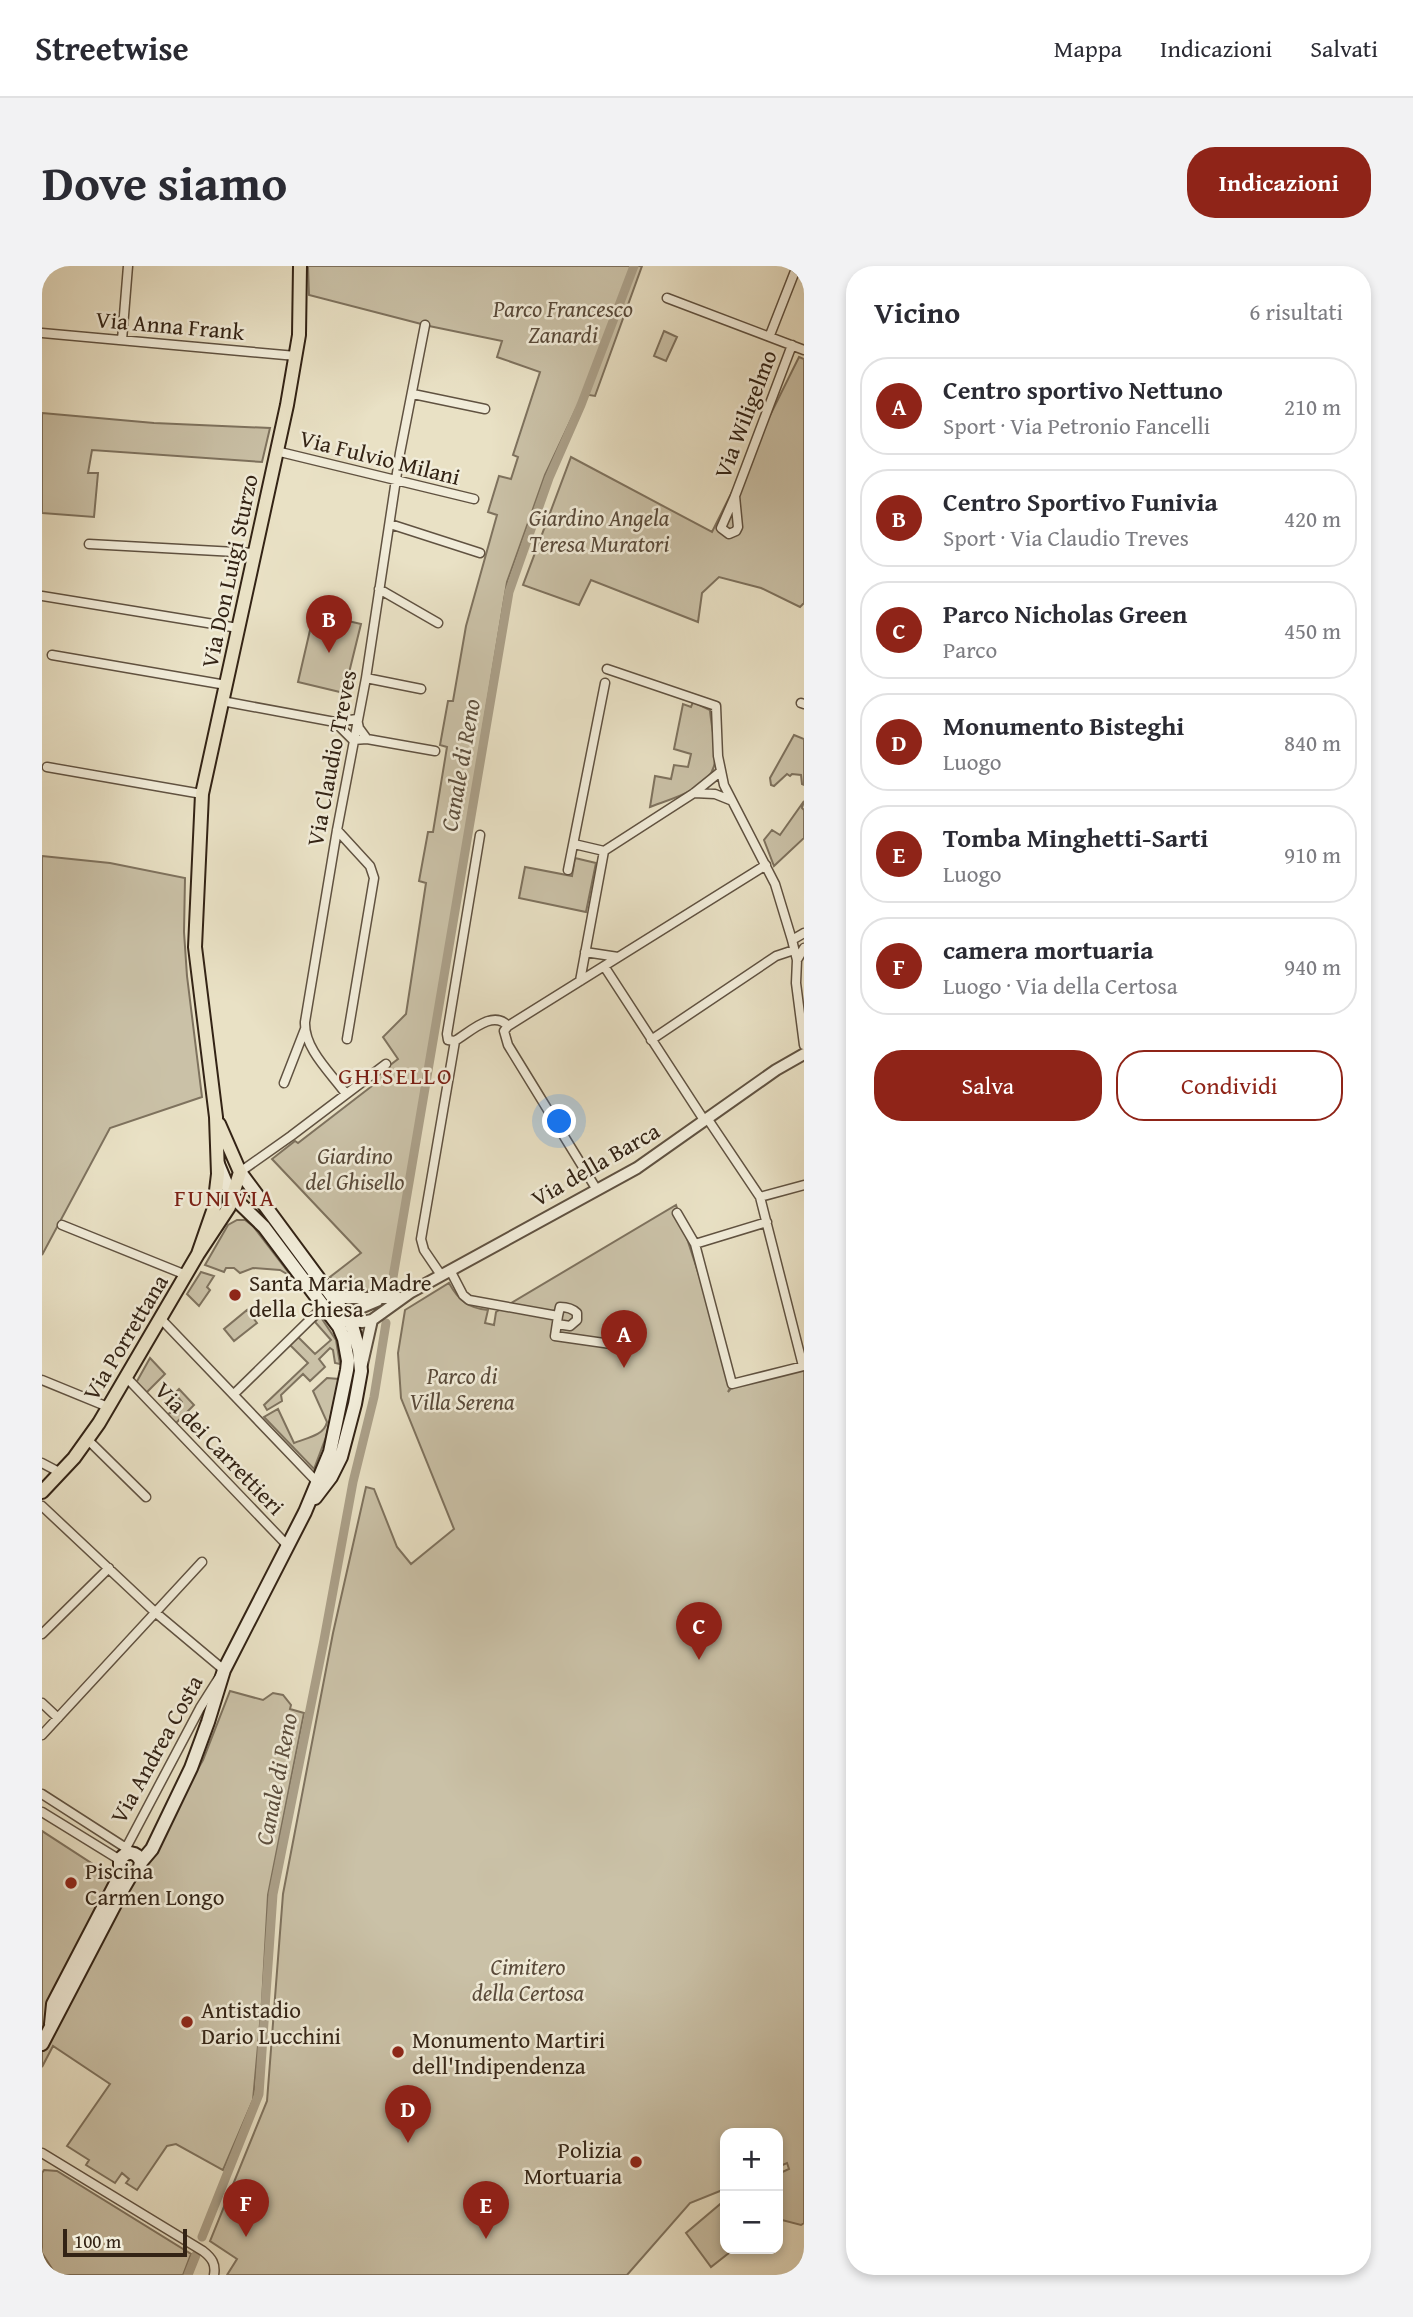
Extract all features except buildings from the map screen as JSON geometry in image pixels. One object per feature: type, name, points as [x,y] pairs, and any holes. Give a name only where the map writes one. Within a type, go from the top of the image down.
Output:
[{"type":"main road","points":[[296,356],[300,266]]},
{"type":"main road","name":"Via Don Luigi Sturzo","points":[[218,1164],[216,1117],[195,947],[202,794],[296,356]]},
{"type":"main road","name":"Via Don Luigi Sturzo","points":[[216,1117],[240,1172]]},
{"type":"main road","name":"Via Porrettana","points":[[198,1254],[215,1202],[218,1164]]},
{"type":"main road","name":"Via Andrea Costa","points":[[42,2044],[50,2028],[53,2004],[116,1883],[129,1860],[175,1798],[200,1746],[224,1670],[305,1512],[332,1447],[347,1379],[348,1361],[344,1339],[332,1317],[264,1227],[233,1197],[218,1164]]},
{"type":"main road","name":"Via Porrettana","points":[[42,1492],[88,1440],[198,1254],[226,1212],[240,1172]]},
{"type":"main road","name":"Via Andrea Costa","points":[[240,1172],[351,1322],[359,1350],[361,1371],[341,1457],[331,1477],[305,1512]]},
{"type":"street","points":[[122,340],[128,266]]},
{"type":"street","points":[[770,335],[797,266]]},
{"type":"street","points":[[667,298],[804,350]]},
{"type":"street","name":"Via Claudio Treves","points":[[284,1083],[305,1029],[337,830],[366,678],[400,453],[425,325]]},
{"type":"street","name":"Via Anna Frank","points":[[42,333],[296,356]]},
{"type":"street","name":"Via Wiligelmo","points":[[735,496],[792,345]]},
{"type":"street","points":[[413,394],[485,409]]},
{"type":"street","name":"Via Fulvio Milani","points":[[276,451],[474,499]]},
{"type":"street","points":[[390,524],[480,554]]},
{"type":"street","points":[[89,544],[254,554]]},
{"type":"street","points":[[379,589],[438,623]]},
{"type":"street","points":[[42,596],[238,628]]},
{"type":"street","points":[[52,655],[226,685]]},
{"type":"street","points":[[607,669],[716,705],[720,772],[730,800],[775,884],[792,940],[797,960],[796,983],[804,1045]]},
{"type":"street","points":[[366,678],[421,689]]},
{"type":"street","points":[[568,870],[605,683]]},
{"type":"street","points":[[222,701],[335,722],[357,719],[359,728],[367,739]]},
{"type":"street","points":[[335,722],[353,740],[367,739],[435,751]]},
{"type":"street","points":[[47,767],[202,794]]},
{"type":"street","points":[[573,844],[604,851],[695,793],[720,772]]},
{"type":"street","points":[[695,793],[715,794],[730,800]]},
{"type":"street","points":[[337,830],[370,866],[374,878],[347,1039]]},
{"type":"street","points":[[480,835],[448,1040],[455,1041],[494,1018],[508,1026]]},
{"type":"street","points":[[580,981],[604,851]]},
{"type":"street","points":[[597,1190],[503,1035],[508,1026],[766,865]]},
{"type":"street","points":[[792,940],[804,933]]},
{"type":"street","points":[[797,960],[804,948]]},
{"type":"street","points":[[651,1040],[776,956],[794,950]]},
{"type":"street","points":[[585,952],[618,957]]},
{"type":"street","points":[[604,966],[651,1040],[760,1197],[803,1366],[732,1384],[695,1244],[677,1213]]},
{"type":"street","points":[[305,1029],[310,1046],[346,1094]]},
{"type":"street","points":[[455,1041],[421,1239],[424,1250],[469,1300],[557,1320],[555,1336],[618,1345]]},
{"type":"street","name":"Via della Barca","points":[[372,1320],[400,1298],[659,1154],[776,1070],[804,1054]]},
{"type":"street","points":[[240,1172],[386,1064]]},
{"type":"street","points":[[760,1197],[804,1185]]},
{"type":"street","points":[[695,1244],[767,1222]]},
{"type":"street","points":[[62,1225],[186,1275]]},
{"type":"street","name":"Via della Barca","points":[[331,1294],[345,1297],[400,1298]]},
{"type":"street","name":"Via della Barca","points":[[344,1339],[358,1309],[383,1299]]},
{"type":"street","points":[[234,1394],[324,1306]]},
{"type":"street","points":[[332,1317],[351,1322],[372,1320],[361,1371]]},
{"type":"street","points":[[161,1319],[317,1482]]},
{"type":"street","name":"Via dei Carrettieri","points":[[125,1377],[287,1545]]},
{"type":"street","points":[[42,1380],[108,1407]]},
{"type":"street","points":[[88,1440],[146,1497]]},
{"type":"street","points":[[42,1463],[61,1473]]},
{"type":"street","points":[[42,1506],[156,1613],[224,1670]]},
{"type":"street","points":[[42,1735],[202,1562]]},
{"type":"street","points":[[42,1634],[109,1568]]},
{"type":"street","name":"Via Andrea Costa","points":[[129,1860],[200,1708],[224,1670]]},
{"type":"street","points":[[42,1703],[58,1718]]},
{"type":"street","points":[[42,1794],[67,1810],[129,1860]]},
{"type":"street","points":[[59,1823],[67,1810]]},
{"type":"street","points":[[42,1812],[129,1860]]},
{"type":"street","points":[[42,2152],[206,2253],[212,2258],[214,2275]]},
{"type":"green space","name":"Giardino del Ghisello","points":[[308,266],[642,266],[595,396],[583,394],[545,475],[507,582],[416,1137],[386,1290],[349,1289],[330,1277],[361,1253],[272,1159],[295,1141],[298,1143],[372,1086],[368,1082],[398,1059],[383,1037],[406,1014],[426,883],[419,881],[428,832],[433,832],[447,747],[440,745],[448,701],[453,701],[466,626],[497,515],[488,512],[499,476],[511,479],[518,457],[513,455],[540,372],[497,357],[502,341],[429,326],[309,295]]},
{"type":"green space","points":[[664,331],[677,337],[666,361],[654,356]]},
{"type":"green space","name":"Giardino Angela Teresa Muratori","points":[[799,357],[804,359],[804,603],[800,607],[761,588],[719,577],[702,593],[698,622],[591,580],[579,605],[523,585],[571,457],[712,532]]},
{"type":"green space","points":[[42,413],[154,423],[270,428],[262,462],[92,450],[88,473],[98,473],[94,517],[42,513]]},
{"type":"green space","points":[[314,613],[361,624],[344,693],[298,682]]},
{"type":"green space","points":[[693,702],[710,710],[715,746],[714,766],[704,781],[696,787],[650,807],[655,776],[671,779],[674,765],[688,767],[691,754],[674,749],[683,704],[691,707]]},
{"type":"green space","points":[[794,735],[804,739],[804,785],[801,775],[787,774],[774,786],[771,785],[770,778]]},
{"type":"green space","points":[[804,801],[804,838],[774,866],[764,840],[772,830],[780,835]]},
{"type":"green space","points":[[42,856],[110,863],[185,878],[184,932],[187,976],[202,1097],[110,1128],[42,1255]]},
{"type":"green space","points":[[575,858],[596,863],[586,912],[519,898],[525,867],[572,876]]},
{"type":"green space","name":"Cimitero della Certosa","points":[[676,1205],[718,1333],[732,1384],[728,1392],[733,1386],[804,1368],[804,2223],[801,2225],[783,2220],[783,2172],[789,2169],[787,2163],[783,2165],[783,2128],[720,2128],[720,2191],[690,2203],[627,2275],[227,2275],[237,2259],[210,2241],[267,2101],[283,1894],[333,1633],[366,1487],[374,1489],[397,1547],[411,1564],[454,1529],[401,1398],[398,1353],[405,1310],[449,1283],[456,1295],[465,1302],[488,1310],[485,1323],[494,1325],[496,1312]]},
{"type":"green space","points":[[237,1220],[245,1220],[253,1226],[292,1277],[280,1270],[253,1268],[240,1273],[234,1268],[226,1268],[224,1272],[205,1265],[228,1225]]},
{"type":"green space","points":[[201,1272],[214,1276],[207,1287],[210,1290],[199,1306],[187,1294]]},
{"type":"green space","points":[[247,1310],[257,1323],[234,1341],[224,1329]]},
{"type":"green space","points":[[320,1316],[336,1340],[340,1364],[335,1363],[333,1350],[330,1348],[319,1359],[325,1367],[310,1381],[303,1374],[281,1395],[282,1401],[267,1410],[264,1405],[308,1363],[290,1345],[298,1337],[315,1354],[331,1340],[315,1322]]},
{"type":"green space","points":[[150,1358],[165,1374],[146,1393],[136,1383]]},
{"type":"green space","points":[[327,1378],[339,1379],[326,1437],[314,1469],[264,1417],[278,1409],[294,1443],[318,1433],[327,1422],[313,1391]]},
{"type":"green space","points":[[179,1389],[194,1405],[175,1424],[166,1415],[178,1409],[182,1402],[175,1393]]},
{"type":"green space","points":[[230,1691],[263,1700],[273,1693],[283,1695],[291,1705],[290,1709],[304,1713],[268,1895],[253,2100],[223,2170],[176,2144],[167,2146],[137,2190],[126,2183],[129,2179],[122,2173],[115,2183],[86,2165],[89,2160],[67,2146],[110,2084],[53,2046],[42,2067],[42,1831],[93,1864],[133,1883],[203,1760]]},
{"type":"green space","points":[[44,2170],[57,2171],[191,2254],[183,2275],[56,2275],[42,2253]]},
{"type":"green space","points":[[720,2204],[720,2254],[728,2254],[711,2267],[686,2233]]},
{"type":"waterway","name":"Canale di Reno","points":[[391,1289],[509,592],[549,478],[581,405],[634,266]]},
{"type":"waterway","name":"Canale di Reno","points":[[202,2237],[259,2094],[273,1894],[353,1482],[374,1397],[386,1323]]},
{"type":"waterway","name":"Canale di Reno","points":[[188,2275],[196,2255]]},
{"type":"place","name":"Centro Sportivo Funivia","points":[[329,653]]},
{"type":"place","name":"Santa Maria Madre della Chiesa","points":[[235,1295]]},
{"type":"place","name":"Centro sportivo Nettuno","points":[[624,1368]]},
{"type":"place","name":"Parco Nicholas Green","points":[[699,1660]]},
{"type":"place","name":"Piscina Carmen Longo","points":[[71,1883]]},
{"type":"place","name":"Antistadio Dario Lucchini","points":[[187,2022]]},
{"type":"place","name":"Monumento Martiri dell'Indipendenza","points":[[398,2052]]},
{"type":"place","name":"Monumento Bisteghi","points":[[408,2143]]},
{"type":"place","name":"Polizia Mortuaria","points":[[636,2162]]},
{"type":"place","name":"camera mortuaria","points":[[246,2237]]},
{"type":"place","name":"Tomba Minghetti-Sarti","points":[[486,2239]]},
{"type":"district","name":"GHISELLO","points":[[396,1075]]},
{"type":"district","name":"FUNIVIA","points":[[225,1197]]},
{"type":"park label","name":"Parco Francesco Zanardi","points":[[563,321]]},
{"type":"park label","name":"Parco di Villa Serena","points":[[462,1388]]}]
